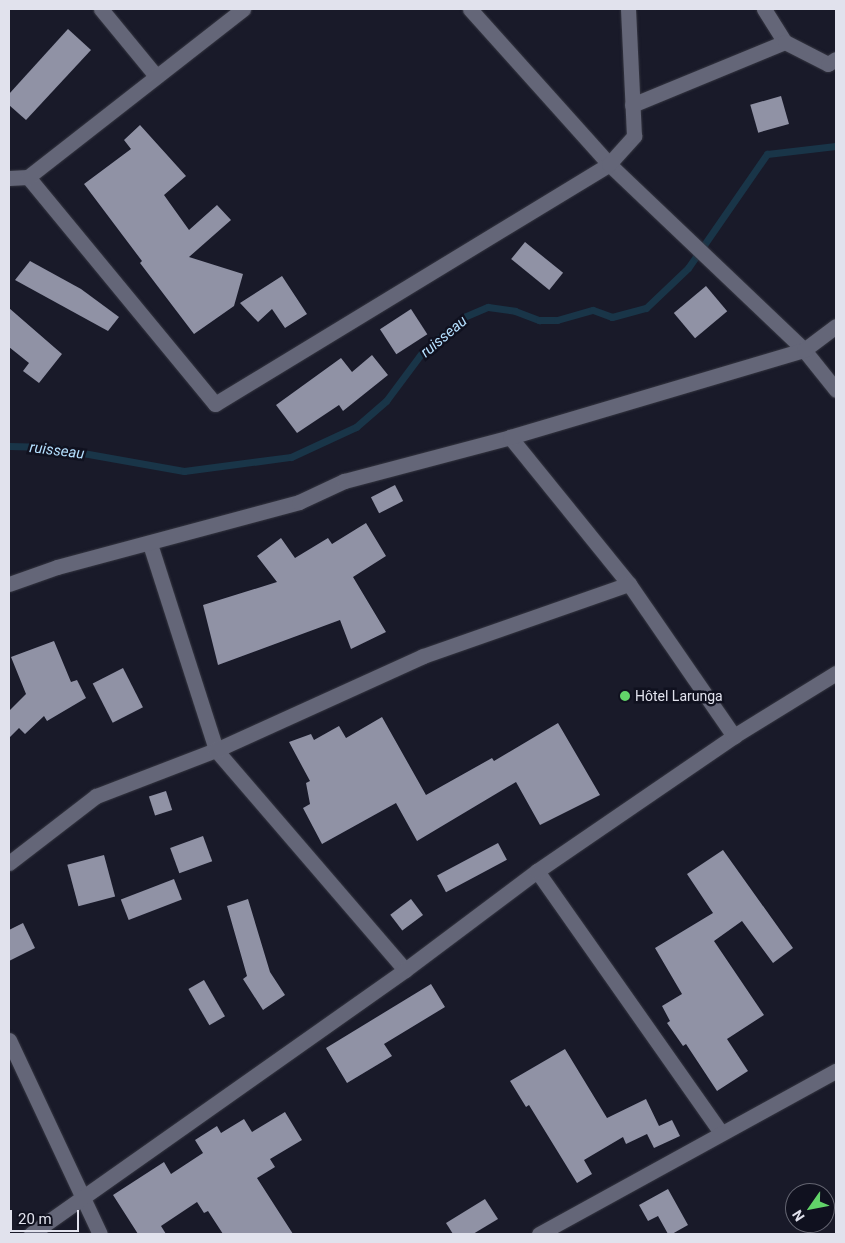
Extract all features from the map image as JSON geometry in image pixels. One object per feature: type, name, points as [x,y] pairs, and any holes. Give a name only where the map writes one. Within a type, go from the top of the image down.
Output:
[{"type":"street","points":[[101,9],[156,76]]},
{"type":"street","points":[[9,178],[28,177],[242,9]]},
{"type":"street","points":[[470,9],[609,164],[676,231],[728,276],[804,350],[836,390]]},
{"type":"street","points":[[28,177],[215,404],[609,164],[634,136],[628,9]]},
{"type":"street","points":[[764,9],[785,42],[828,64],[836,59]]},
{"type":"street","points":[[632,105],[785,42]]},
{"type":"street","points":[[9,584],[83,560],[150,544],[299,502],[344,481],[510,437],[804,350],[836,326]]},
{"type":"street","points":[[510,437],[629,584],[734,736]]},
{"type":"street","points":[[150,544],[216,750],[404,970]]},
{"type":"street","points":[[9,863],[96,796],[216,750],[423,656],[629,584]]},
{"type":"street","points":[[31,1234],[404,970],[537,871],[734,736],[836,673]]},
{"type":"street","points":[[537,871],[721,1133]]},
{"type":"street","points":[[9,1040],[100,1234]]},
{"type":"street","points":[[539,1234],[836,1071]]},
{"type":"building","points":[[68,29],[91,50],[26,120],[9,105],[9,94]]},
{"type":"building","points":[[781,96],[789,124],[758,133],[750,105]]},
{"type":"building","points":[[140,125],[186,176],[164,195],[189,230],[217,205],[231,220],[189,257],[243,274],[234,306],[194,334],[140,263],[142,261],[84,184],[131,149],[124,140]]},
{"type":"building","points":[[525,242],[563,273],[549,290],[511,259]]},
{"type":"building","points":[[30,261],[81,289],[119,317],[108,331],[15,280]]},
{"type":"building","points":[[282,276],[307,314],[285,328],[272,309],[258,322],[240,303]]},
{"type":"building","points":[[706,286],[727,311],[695,338],[674,313]]},
{"type":"building","points":[[9,308],[62,354],[39,383],[23,371],[29,363],[9,347]]},
{"type":"building","points":[[411,309],[427,334],[396,354],[380,329]]},
{"type":"building","points":[[372,355],[388,375],[343,411],[339,405],[297,433],[276,405],[341,358],[352,372]]},
{"type":"building","points":[[395,485],[403,501],[379,513],[371,497]]},
{"type":"building","points":[[366,523],[386,556],[353,577],[386,632],[351,649],[340,620],[218,665],[203,605],[277,582],[257,556],[281,538],[295,558],[328,538],[332,544]]},
{"type":"building","points":[[54,641],[71,682],[77,680],[86,698],[47,721],[44,716],[25,734],[19,728],[9,738],[9,711],[26,694],[11,657]]},
{"type":"building","points":[[123,668],[143,707],[113,723],[93,683]]},
{"type":"building","points":[[382,717],[426,795],[492,758],[494,761],[558,723],[600,795],[540,825],[516,782],[417,841],[396,803],[322,844],[303,808],[310,804],[306,783],[310,781],[289,742],[311,734],[314,740],[339,726],[346,738]]},
{"type":"building","points":[[166,791],[172,810],[155,816],[149,797]]},
{"type":"building","points":[[203,836],[212,861],[179,873],[170,848]]},
{"type":"building","points":[[498,843],[507,860],[446,892],[437,875]]},
{"type":"building","points":[[723,850],[793,948],[773,963],[742,921],[714,941],[764,1015],[727,1039],[748,1071],[717,1091],[686,1044],[683,1046],[667,1023],[670,1021],[662,1006],[682,994],[655,948],[713,913],[687,874]]},
{"type":"building","points":[[104,855],[115,897],[78,906],[67,865]]},
{"type":"building","points":[[174,879],[182,900],[129,920],[121,899]]},
{"type":"building","points":[[248,899],[270,972],[285,995],[263,1010],[243,979],[247,976],[227,906]]},
{"type":"building","points":[[411,899],[423,915],[402,931],[390,915]]},
{"type":"building","points":[[23,923],[35,948],[9,961],[9,930]]},
{"type":"building","points":[[204,980],[225,1016],[209,1025],[188,989]]},
{"type":"building","points":[[431,984],[445,1007],[384,1044],[392,1056],[347,1083],[326,1048]]},
{"type":"building","points":[[565,1049],[607,1118],[646,1099],[659,1126],[672,1120],[680,1136],[654,1148],[647,1134],[626,1144],[623,1137],[584,1160],[592,1174],[577,1183],[529,1105],[526,1107],[510,1081]]},
{"type":"building","points":[[285,1112],[302,1140],[270,1159],[275,1167],[257,1178],[293,1234],[223,1234],[208,1211],[204,1213],[197,1202],[161,1226],[166,1234],[138,1234],[113,1195],[164,1162],[171,1174],[203,1153],[195,1140],[217,1126],[221,1133],[244,1119],[252,1132]]},
{"type":"building","points":[[668,1189],[688,1225],[672,1234],[668,1234],[658,1216],[648,1221],[639,1205]]},
{"type":"building","points":[[485,1199],[498,1219],[473,1234],[453,1234],[446,1223]]},
{"type":"waterway","name":"ruisseau","points":[[9,446],[49,447],[184,471],[291,457],[356,427],[386,401],[424,350],[464,317],[488,307],[515,311],[539,320],[557,320],[593,310],[612,317],[646,308],[688,268],[767,154],[836,146]]},
{"type":"place","name":"Hôtel Larunga","points":[[625,696]]}]
